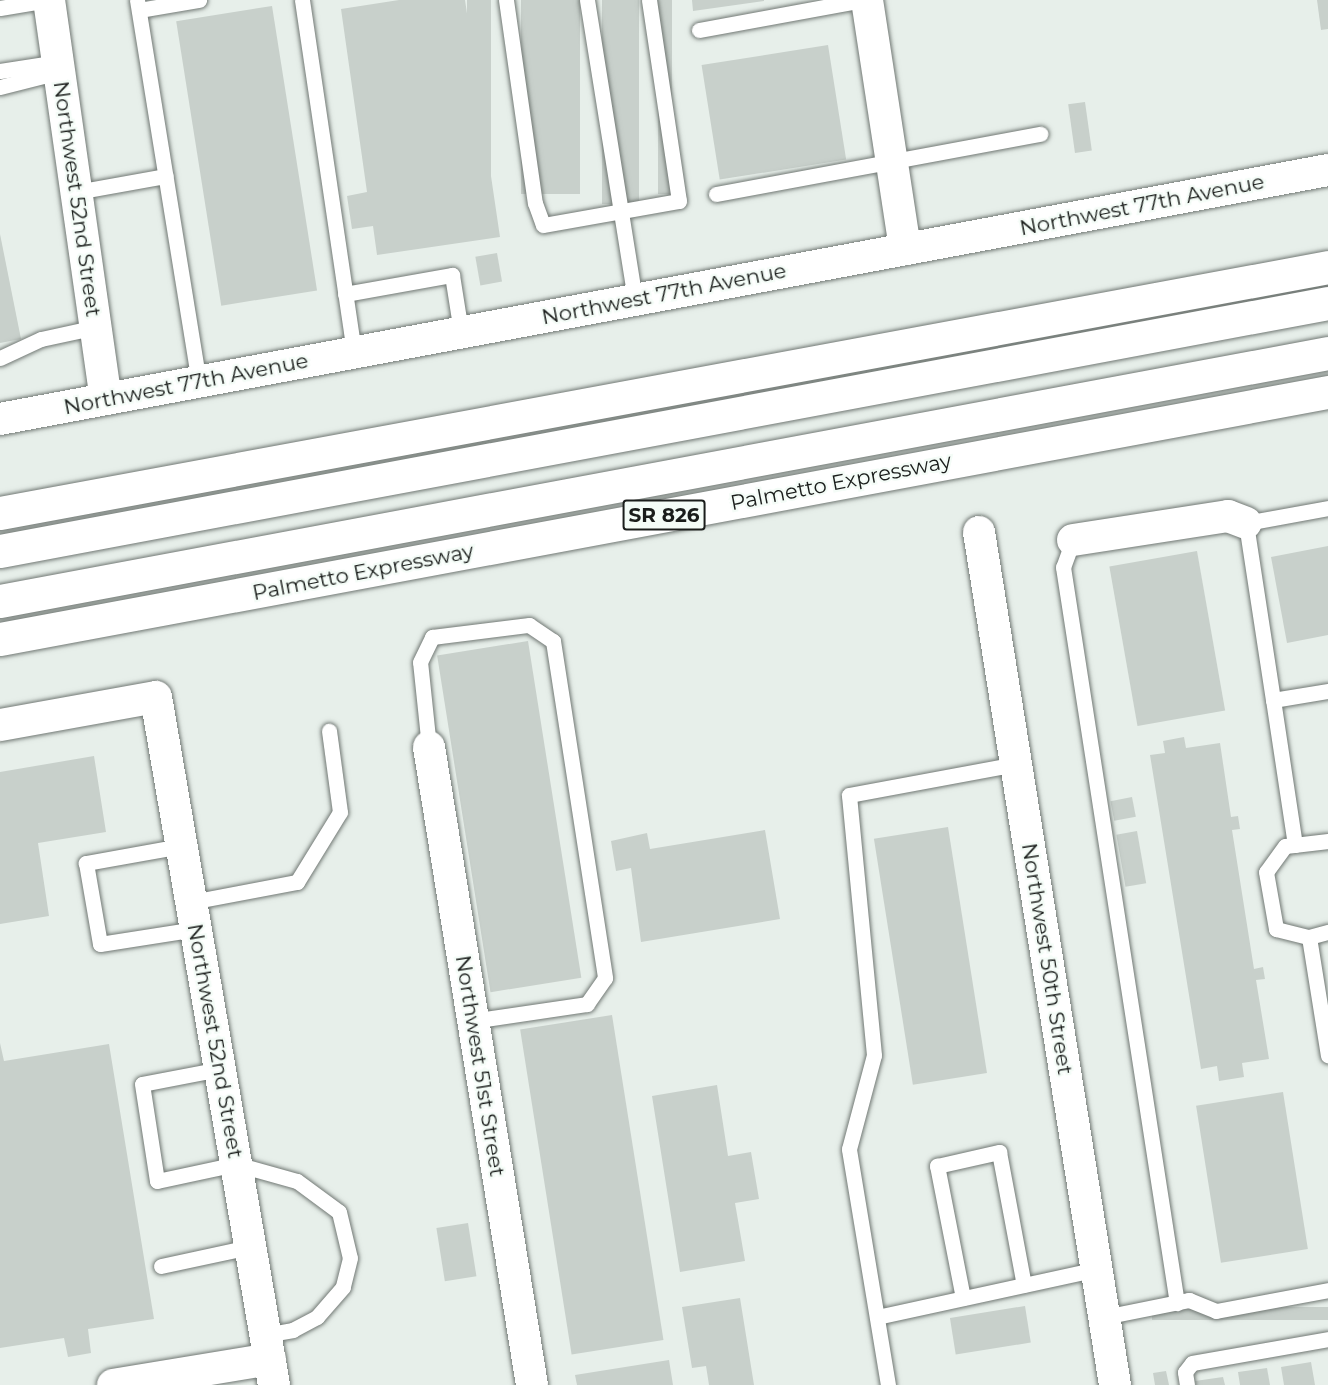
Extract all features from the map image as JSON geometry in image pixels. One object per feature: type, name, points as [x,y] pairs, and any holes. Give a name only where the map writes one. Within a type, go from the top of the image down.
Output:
[{"type":"highway","points":[[0,513],[1328,267]]},
{"type":"highway","points":[[0,551],[1328,303]]},
{"type":"highway","points":[[0,601],[1328,353]]},
{"type":"highway","name":"Palmetto Expressway","points":[[0,639],[1328,392]]},
{"type":"street","name":"Northwest 52nd Street","points":[[49,0],[106,399]]},
{"type":"street","points":[[865,0],[905,249]]},
{"type":"street","name":"Northwest 77th Avenue","points":[[0,419],[1328,170]]},
{"type":"street","points":[[1073,540],[1228,516],[1246,523]]},
{"type":"street","name":"Northwest 50th Street","points":[[979,532],[1115,1385]]},
{"type":"street","name":"Northwest 52nd Street","points":[[0,725],[156,697],[271,1370]]},
{"type":"street","name":"Northwest 51st Street","points":[[429,747],[532,1385]]},
{"type":"street","points":[[113,1385],[271,1370]]},
{"type":"lane","points":[[0,8],[49,0]]},
{"type":"lane","points":[[199,0],[138,5],[199,381]]},
{"type":"lane","points":[[302,0],[354,352]]},
{"type":"lane","points":[[506,0],[535,203],[543,225],[679,201],[649,0]]},
{"type":"lane","points":[[587,0],[619,213],[635,300]]},
{"type":"lane","points":[[699,30],[865,0]]},
{"type":"lane","points":[[0,71],[58,67]]},
{"type":"lane","points":[[0,87],[58,67]]},
{"type":"lane","points":[[716,194],[892,165],[1041,134]]},
{"type":"lane","points":[[76,192],[166,176]]},
{"type":"lane","points":[[345,294],[452,276],[461,332]]},
{"type":"lane","points":[[0,358],[41,339],[96,327]]},
{"type":"lane","points":[[1295,844],[1246,523],[1328,508]]},
{"type":"lane","points":[[1073,540],[1063,567],[1177,1303]]},
{"type":"lane","points":[[429,747],[420,662],[432,637],[529,625],[553,641],[605,978],[587,1004],[472,1021]]},
{"type":"lane","points":[[1273,700],[1328,691]]},
{"type":"lane","points":[[181,846],[86,863],[100,944],[297,882],[340,812],[329,731]]},
{"type":"lane","points":[[888,1385],[849,1149],[874,1055],[849,795],[1016,764]]},
{"type":"lane","points":[[1328,841],[1285,846],[1266,872],[1276,929],[1309,937],[1328,932]]},
{"type":"lane","points":[[1309,937],[1328,1055]]},
{"type":"lane","points":[[220,1069],[142,1084],[157,1181],[236,1164],[297,1180],[339,1212],[350,1258],[343,1287],[317,1317],[293,1330],[271,1370]]},
{"type":"lane","points":[[963,1298],[937,1166],[999,1152],[1024,1285]]},
{"type":"lane","points":[[161,1266],[250,1247]]},
{"type":"lane","points":[[877,1317],[1097,1269]]},
{"type":"lane","points":[[1104,1317],[1189,1300],[1216,1311],[1328,1290]]},
{"type":"lane","points":[[1186,1385],[1185,1372],[1192,1363],[1328,1339]]},
{"type":"building","points":[[399,0],[465,0],[500,237],[377,255],[373,226],[352,229],[347,196],[367,192],[341,9]]},
{"type":"building","points":[[467,0],[491,0],[491,227],[467,227]]},
{"type":"building","points":[[521,0],[580,0],[580,194],[521,194]]},
{"type":"building","points":[[602,0],[639,0],[639,204],[602,204]]},
{"type":"building","points":[[658,0],[672,0],[672,194],[658,194]]},
{"type":"building","points":[[692,0],[764,0],[764,1],[693,11]]},
{"type":"building","points":[[1317,0],[1328,0],[1328,29],[1321,30]]},
{"type":"building","points":[[272,6],[317,290],[221,306],[176,21]]},
{"type":"building","points":[[828,45],[846,160],[720,180],[702,65]]},
{"type":"building","points":[[1085,102],[1092,151],[1075,153],[1068,104]]},
{"type":"building","points":[[0,234],[21,339],[0,343]]},
{"type":"building","points":[[497,253],[502,282],[480,285],[475,257]]},
{"type":"building","points":[[1328,546],[1328,635],[1287,643],[1271,557]]},
{"type":"building","points":[[1197,551],[1225,711],[1137,726],[1109,566]]},
{"type":"building","points":[[528,641],[581,978],[490,992],[437,655]]},
{"type":"building","points":[[1184,737],[1186,748],[1220,743],[1231,817],[1238,816],[1240,829],[1232,830],[1254,969],[1263,967],[1265,979],[1256,980],[1269,1059],[1242,1063],[1244,1077],[1219,1081],[1217,1066],[1201,1069],[1150,755],[1165,753],[1163,741]]},
{"type":"building","points":[[94,756],[106,832],[38,843],[49,916],[0,924],[0,772]]},
{"type":"building","points":[[1132,797],[1136,817],[1114,821],[1110,801]]},
{"type":"building","points":[[948,827],[987,1073],[913,1085],[874,839]]},
{"type":"building","points":[[765,830],[780,919],[641,942],[631,868],[616,871],[611,841],[647,833],[650,849]]},
{"type":"building","points":[[1137,831],[1146,883],[1126,887],[1116,835]]},
{"type":"building","points":[[612,1015],[663,1340],[572,1354],[520,1030]]},
{"type":"building","points":[[0,1043],[4,1061],[109,1044],[154,1319],[88,1329],[91,1353],[68,1357],[64,1338],[0,1348]]},
{"type":"building","points":[[717,1085],[728,1156],[751,1152],[759,1199],[735,1203],[745,1261],[680,1272],[652,1096]]},
{"type":"building","points":[[1283,1092],[1308,1249],[1221,1263],[1196,1106]]},
{"type":"building","points":[[468,1223],[476,1276],[445,1281],[436,1228]]},
{"type":"building","points":[[740,1298],[754,1385],[709,1385],[706,1366],[692,1368],[682,1307]]},
{"type":"building","points":[[1025,1306],[1031,1343],[956,1354],[950,1318]]},
{"type":"building","points":[[1152,1307],[1328,1307],[1328,1320],[1152,1320]]},
{"type":"building","points":[[669,1360],[673,1385],[577,1385],[575,1375]]},
{"type":"building","points":[[1311,1362],[1315,1385],[1284,1385],[1281,1367]]},
{"type":"building","points":[[1267,1368],[1270,1385],[1240,1385],[1238,1372]]},
{"type":"building","points":[[1166,1371],[1169,1385],[1155,1385],[1153,1373]]},
{"type":"building","points":[[1223,1377],[1225,1385],[1196,1385],[1195,1381]]}]
